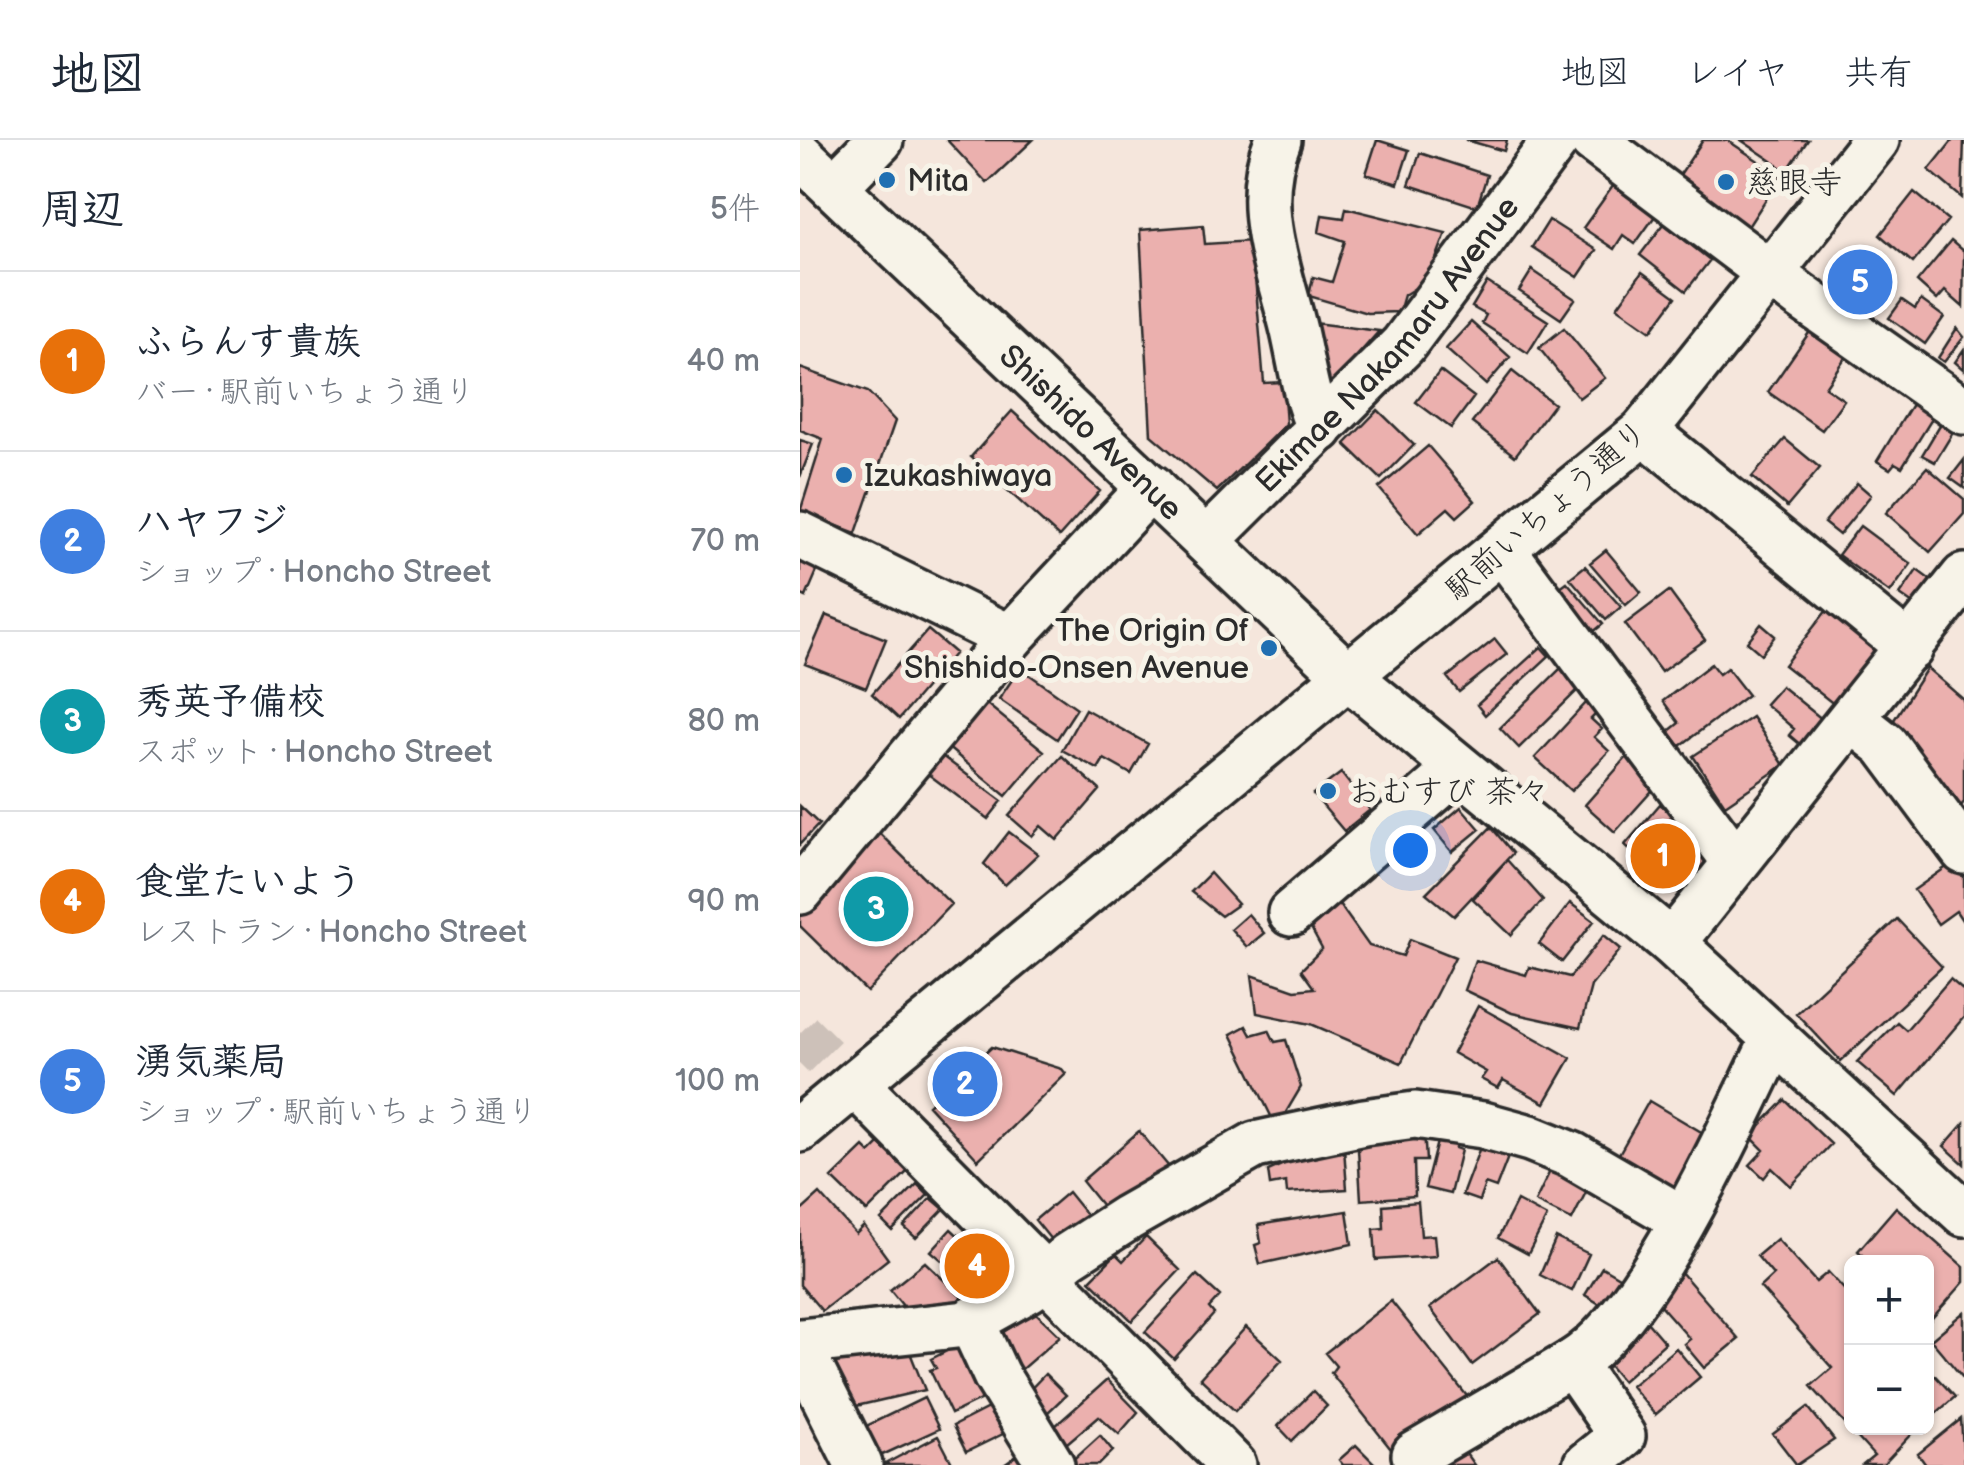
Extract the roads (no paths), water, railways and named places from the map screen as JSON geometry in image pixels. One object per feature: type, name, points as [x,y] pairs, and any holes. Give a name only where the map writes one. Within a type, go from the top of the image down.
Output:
[{"type":"street","points":[[834,187],[880,140]]},
{"type":"street","points":[[1278,140],[1272,157],[1268,234],[1294,329],[1304,395],[1320,429]]},
{"type":"street","name":"Ekimae Nakamaru Avenue","points":[[1208,539],[1403,345],[1556,140]]},
{"type":"street","points":[[1594,140],[1770,274],[1964,411]]},
{"type":"street","name":"駅前いちょう通り","points":[[800,1130],[1644,430],[1876,140]]},
{"type":"street","name":"Shishido Avenue","points":[[800,156],[1349,676],[1457,770],[1672,943],[1964,1213]]},
{"type":"street","points":[[1644,430],[1910,648]]},
{"type":"street","points":[[800,891],[1010,638],[1151,488]]},
{"type":"street","points":[[800,535],[1010,638]]},
{"type":"street","points":[[1503,550],[1735,861]]},
{"type":"street","points":[[1672,943],[1964,577]]},
{"type":"street","points":[[1852,719],[1885,745],[1964,851]]},
{"type":"street","points":[[1292,913],[1457,770]]},
{"type":"street","points":[[1415,1455],[1572,1363],[1623,1316],[1682,1219],[1775,1038]]},
{"type":"street","points":[[855,1084],[1233,1465]]},
{"type":"street","points":[[859,1465],[800,1345],[935,1330],[971,1322],[1127,1218],[1255,1145],[1415,1116],[1483,1125],[1572,1155],[1682,1219]]},
{"type":"street","points":[[971,1322],[996,1375],[1051,1465]]},
{"type":"street","points":[[1572,1363],[1633,1450],[1586,1465]]},
{"type":"tunnel","points":[[800,1033],[824,1057]]},
{"type":"place","name":"Mita","points":[[887,180]]},
{"type":"place","name":"慈眼寺","points":[[1726,182]]},
{"type":"place","name":"湧気薬局","points":[[1860,282]]},
{"type":"place","name":"Izukashiwaya","points":[[844,475]]},
{"type":"place","name":"The Origin Of Shishido-Onsen Avenue","points":[[1269,648]]},
{"type":"place","name":"おむすび 茶々","points":[[1328,791]]},
{"type":"place","name":"ふらんす貴族","points":[[1663,856]]},
{"type":"place","name":"秀英予備校","points":[[876,909]]},
{"type":"place","name":"ハヤフジ","points":[[965,1084]]},
{"type":"place","name":"食堂たいよう","points":[[977,1266]]}]
